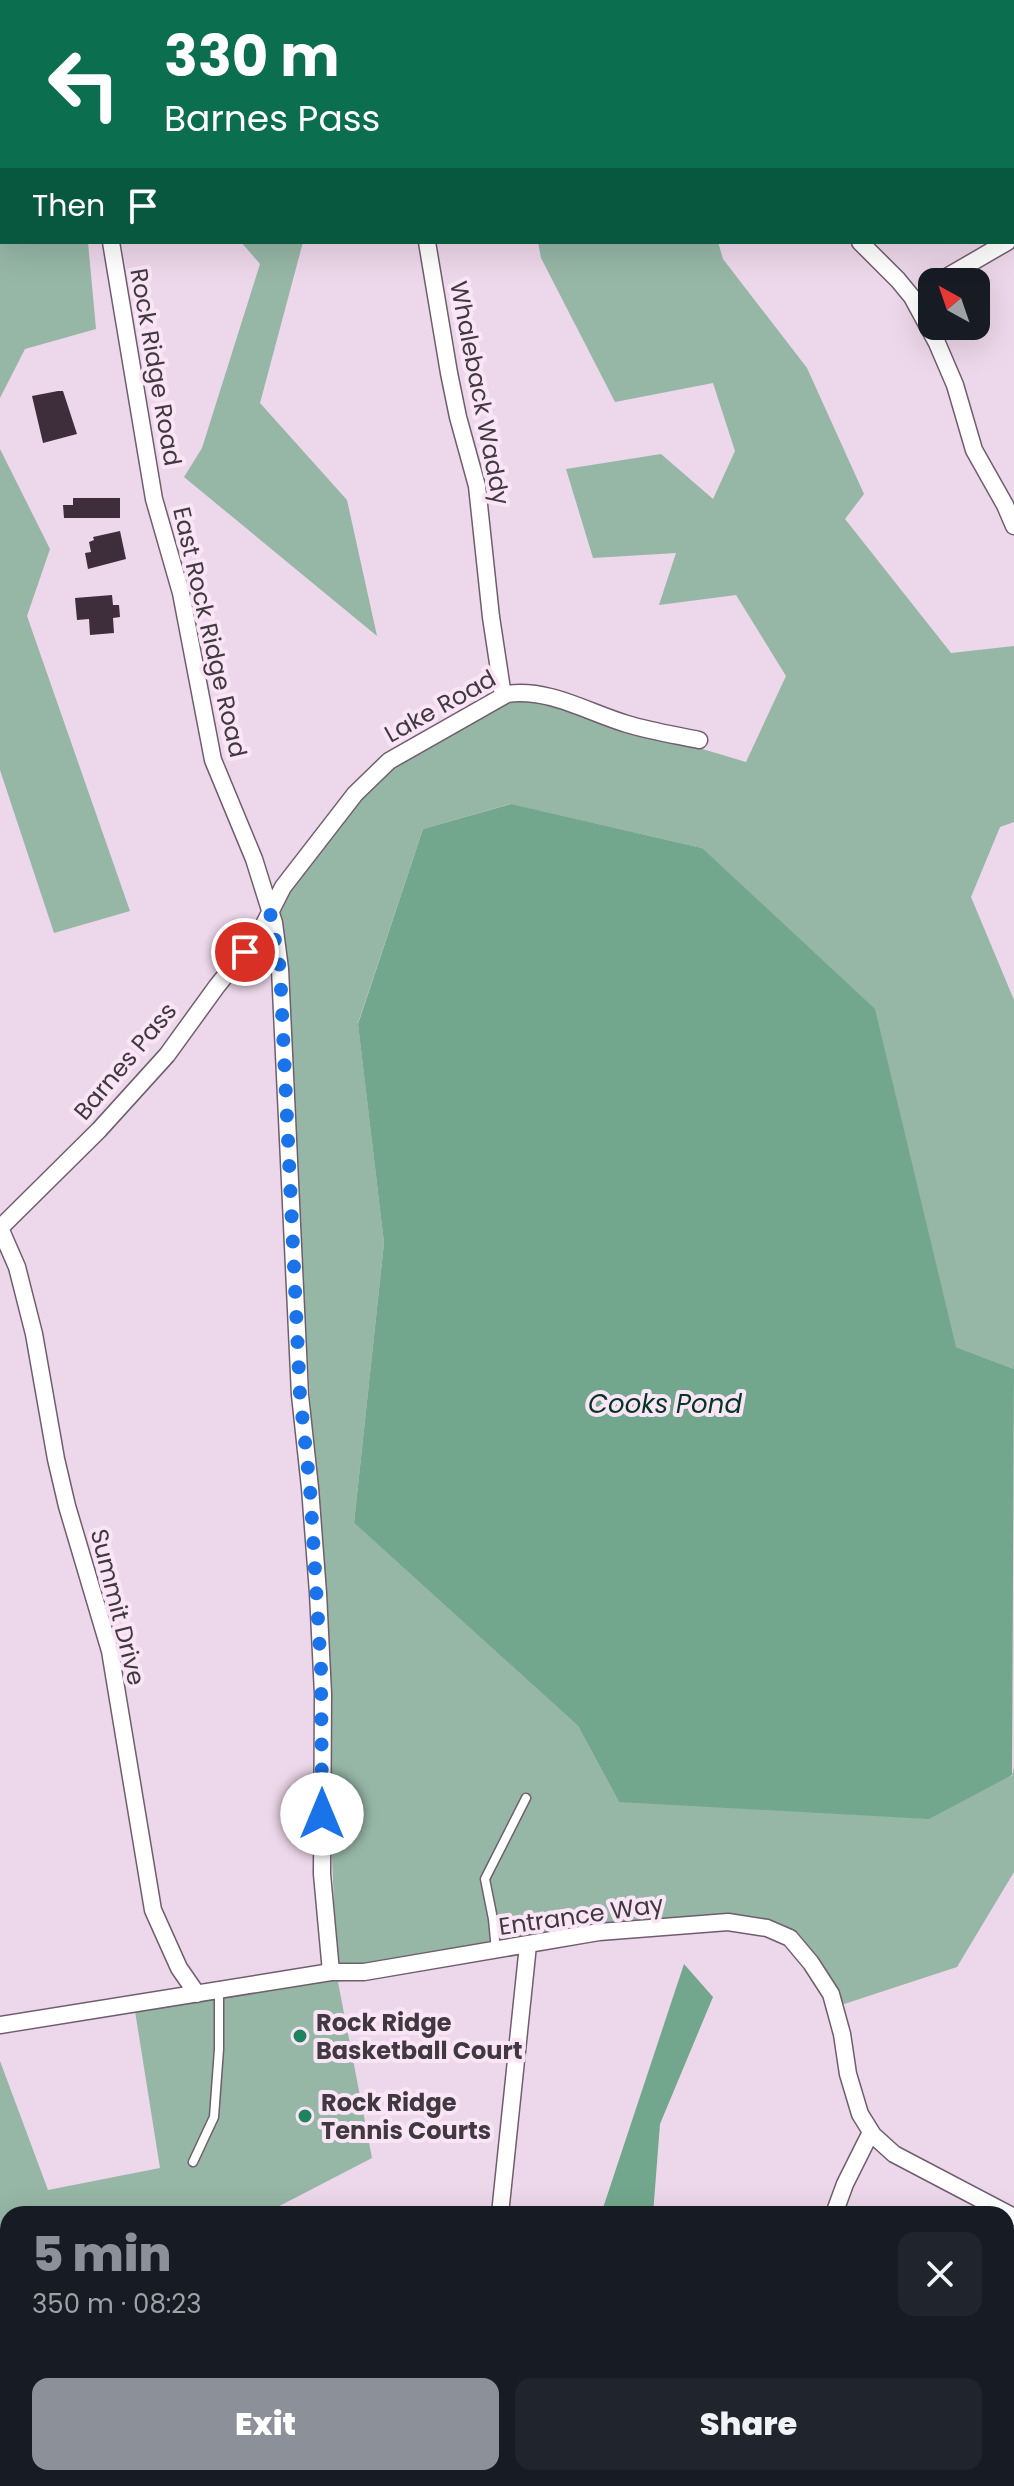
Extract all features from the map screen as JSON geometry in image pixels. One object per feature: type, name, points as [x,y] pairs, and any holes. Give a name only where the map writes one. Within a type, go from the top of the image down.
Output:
[{"type":"street","name":"Rock Ridge Road","points":[[111,244],[154,499]]},
{"type":"street","name":"Whaleback Waddy","points":[[427,244],[458,417],[477,486],[503,696]]},
{"type":"street","points":[[862,244],[912,297],[937,343],[955,385],[974,450],[1014,526]]},
{"type":"street","points":[[962,268],[1004,244]]},
{"type":"street","points":[[912,297],[918,294]]},
{"type":"street","name":"East Rock Ridge Road","points":[[154,499],[181,593],[213,760],[254,859],[270,912],[280,969],[299,1382],[318,1593],[323,1694],[322,1874],[331,1972]]},
{"type":"street","name":"Lake Road","points":[[270,912],[283,887],[325,832],[355,794],[389,761],[503,696],[524,692],[546,696],[627,724],[699,740]]},
{"type":"street","name":"Barnes Pass","points":[[0,1228],[99,1130],[167,1055],[259,934],[270,912]]},
{"type":"street","name":"Summit Drive","points":[[0,1228],[17,1267],[34,1334],[59,1471],[110,1651],[153,1910],[179,1968],[197,1994]]},
{"type":"street","name":"Entrance Way","points":[[0,2025],[331,1972],[364,1972],[599,1932],[728,1922],[767,1928],[790,1938],[831,1994],[842,2034],[848,2074],[860,2114],[871,2132],[894,2154],[993,2206]]},
{"type":"street","points":[[501,2206],[528,1945]]},
{"type":"street","points":[[837,2206],[871,2132]]},
{"type":"lane","points":[[496,1951],[485,1879],[526,1798]]},
{"type":"lane","points":[[193,2162],[214,2117],[219,1991]]},
{"type":"shaded area","points":[[0,244],[88,244],[96,329],[25,349],[0,398]]},
{"type":"shaded area","points":[[243,244],[302,244],[260,403],[347,500],[377,636],[184,477],[202,448],[260,264]]},
{"type":"shaded area","points":[[538,244],[719,244],[723,259],[807,368],[864,494],[845,519],[951,653],[1014,646],[1014,822],[1000,827],[971,897],[1014,1000],[1014,1369],[956,1347],[702,848],[510,804],[423,829],[358,1023],[384,1243],[354,1523],[578,1726],[619,1802],[1012,1776],[1014,1767],[1014,1872],[957,1967],[838,2006],[811,1956],[731,1919],[338,1982],[372,2158],[279,2206],[0,2206],[0,2061],[48,2190],[160,2168],[135,2011],[337,1980],[319,1536],[278,902],[379,765],[515,693],[746,762],[786,676],[736,595],[659,605],[676,553],[593,558],[566,469],[661,454],[713,499],[735,451],[713,383],[615,402],[541,258]]},
{"type":"shaded area","points":[[0,449],[50,549],[27,616],[130,911],[54,933],[0,770]]},
{"type":"water","name":"Cooks Pond","points":[[511,804],[702,848],[875,1009],[956,1347],[1014,1369],[1012,1775],[929,1819],[619,1802],[578,1726],[354,1523],[384,1243],[358,1024],[423,829]]},
{"type":"water","points":[[684,1964],[713,1997],[660,2124],[654,2206],[604,2206]]},
{"type":"building","points":[[63,391],[77,434],[43,443],[32,396]]},
{"type":"building","points":[[73,498],[120,498],[120,518],[64,518],[63,505],[73,505]]},
{"type":"building","points":[[120,531],[126,559],[88,569],[85,553],[91,552],[89,542],[94,540],[93,537]]},
{"type":"building","points":[[112,595],[113,605],[119,605],[120,617],[113,618],[114,633],[90,635],[89,619],[77,620],[75,598]]},
{"type":"place","name":"Rock Ridge Basketball Court","points":[[300,2036]]},
{"type":"place","name":"Rock Ridge Tennis Courts","points":[[305,2116]]},
{"type":"route","points":[[245,952],[270,912],[280,969],[300,1395],[318,1593],[323,1694],[322,1814]]}]
